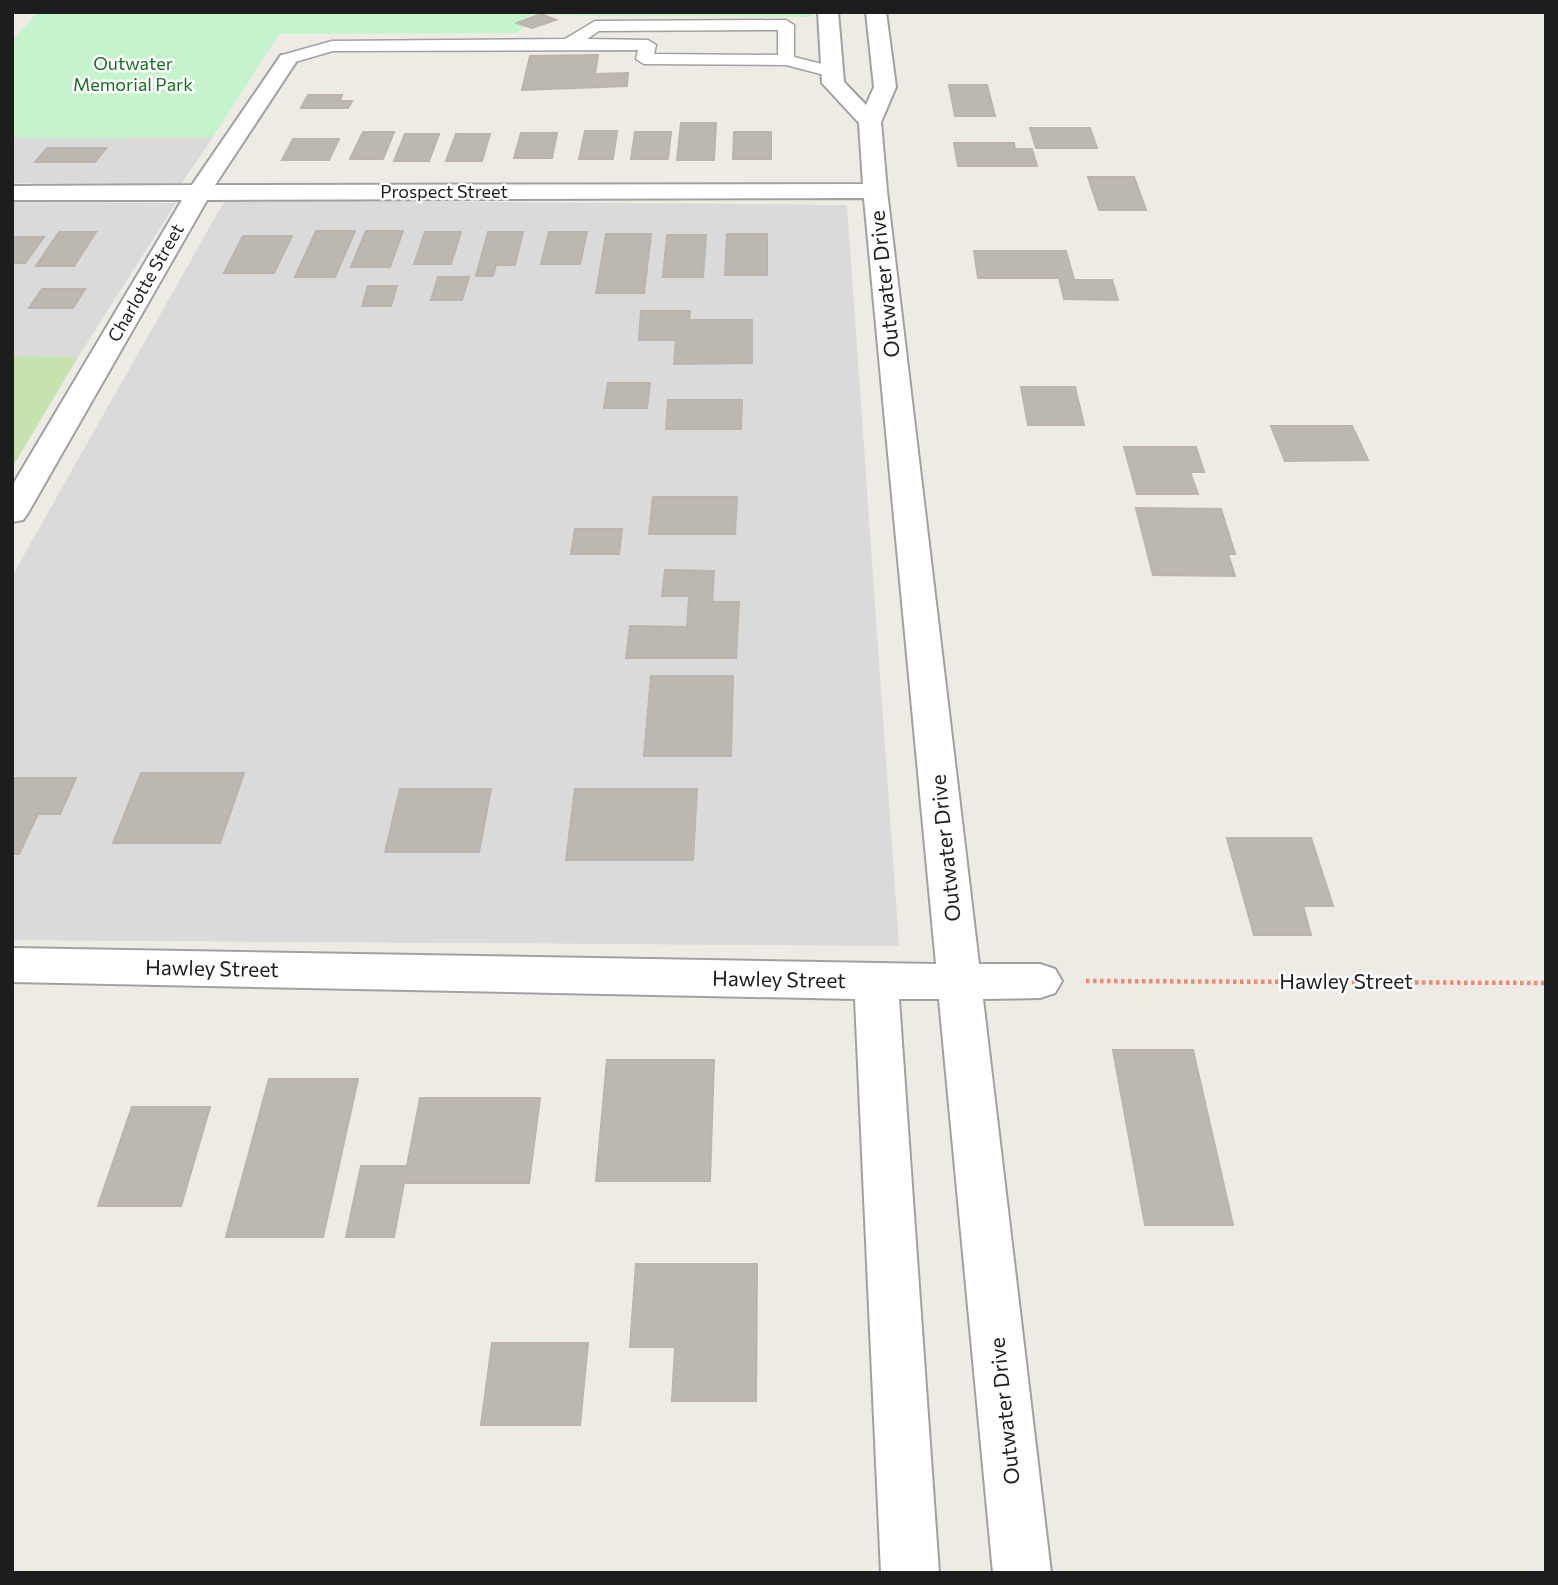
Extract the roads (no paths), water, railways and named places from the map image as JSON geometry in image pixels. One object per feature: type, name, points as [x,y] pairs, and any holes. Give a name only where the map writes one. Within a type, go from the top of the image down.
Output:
[{"type":"street","points":[[828,12],[833,83],[870,122]]},
{"type":"street","name":"Outwater Drive","points":[[876,12],[885,87],[870,122],[875,191],[1022,1573]]},
{"type":"street","name":"Charlotte Street","points":[[12,513],[200,192],[288,59]]},
{"type":"street","name":"Prospect Street","points":[[12,193],[875,191]]},
{"type":"street","name":"Hawley Street","points":[[12,965],[876,982],[1040,981]]},
{"type":"street","points":[[876,982],[910,1573]]},
{"type":"lane","points":[[569,44],[595,26],[786,25],[786,60]]},
{"type":"lane","points":[[288,59],[332,46],[648,45],[644,59],[786,60],[832,72]]},
{"type":"park label","name":"Outwater Memorial Park","points":[[133,74]]}]
